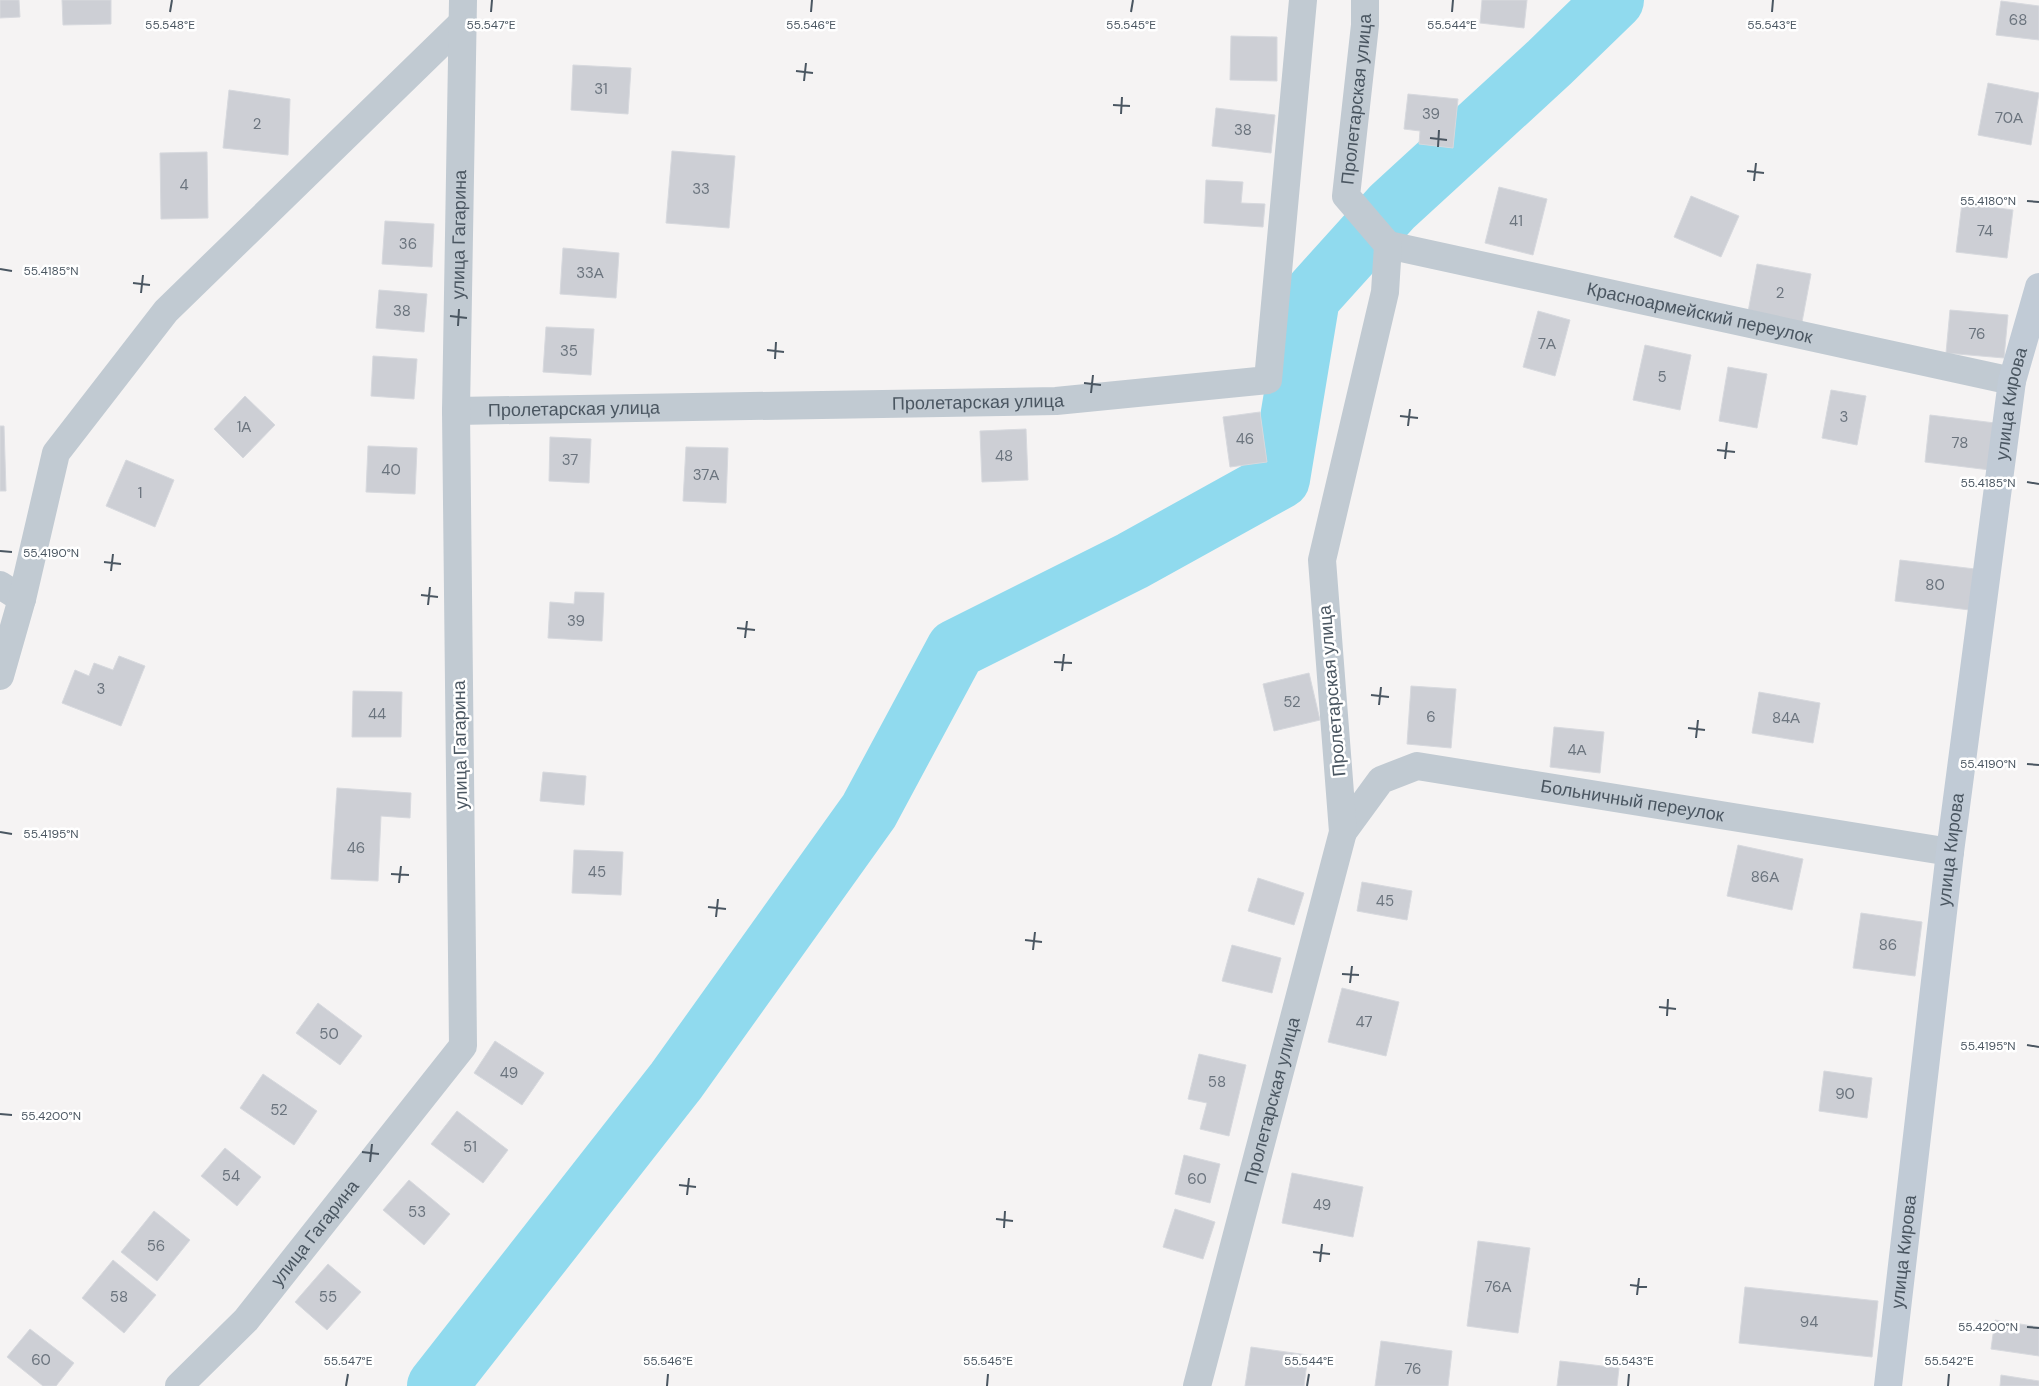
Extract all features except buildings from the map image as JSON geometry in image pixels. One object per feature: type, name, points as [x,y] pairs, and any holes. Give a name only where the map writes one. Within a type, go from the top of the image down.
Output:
[{"type":"street","name":"Пролетарская улица","points":[[456,411],[1056,401],[1268,380],[1303,0]]},
{"type":"street","name":"Пролетарская улица","points":[[1197,1386],[1343,832],[1322,560],[1385,292],[1386,245],[1346,196],[1365,24],[1365,0]]},
{"type":"street","name":"улица Гагарина","points":[[179,1386],[246,1320],[463,1046],[456,411],[463,11]]},
{"type":"street","points":[[0,676],[11,592],[56,453],[166,311],[463,11]]},
{"type":"street","name":"Красноармейский переулок","points":[[1386,245],[2012,381]]},
{"type":"street","name":"улица Кирова","points":[[1888,1386],[1950,852],[2012,381],[2039,287]]},
{"type":"street","name":"Больничный переулок","points":[[1343,832],[1381,780],[1417,766],[1950,852]]},
{"type":"waterway","points":[[437,1386],[676,1081],[869,811],[956,649],[1132,561],[1280,479],[1310,298],[1392,207],[1549,63],[1614,0]]}]
